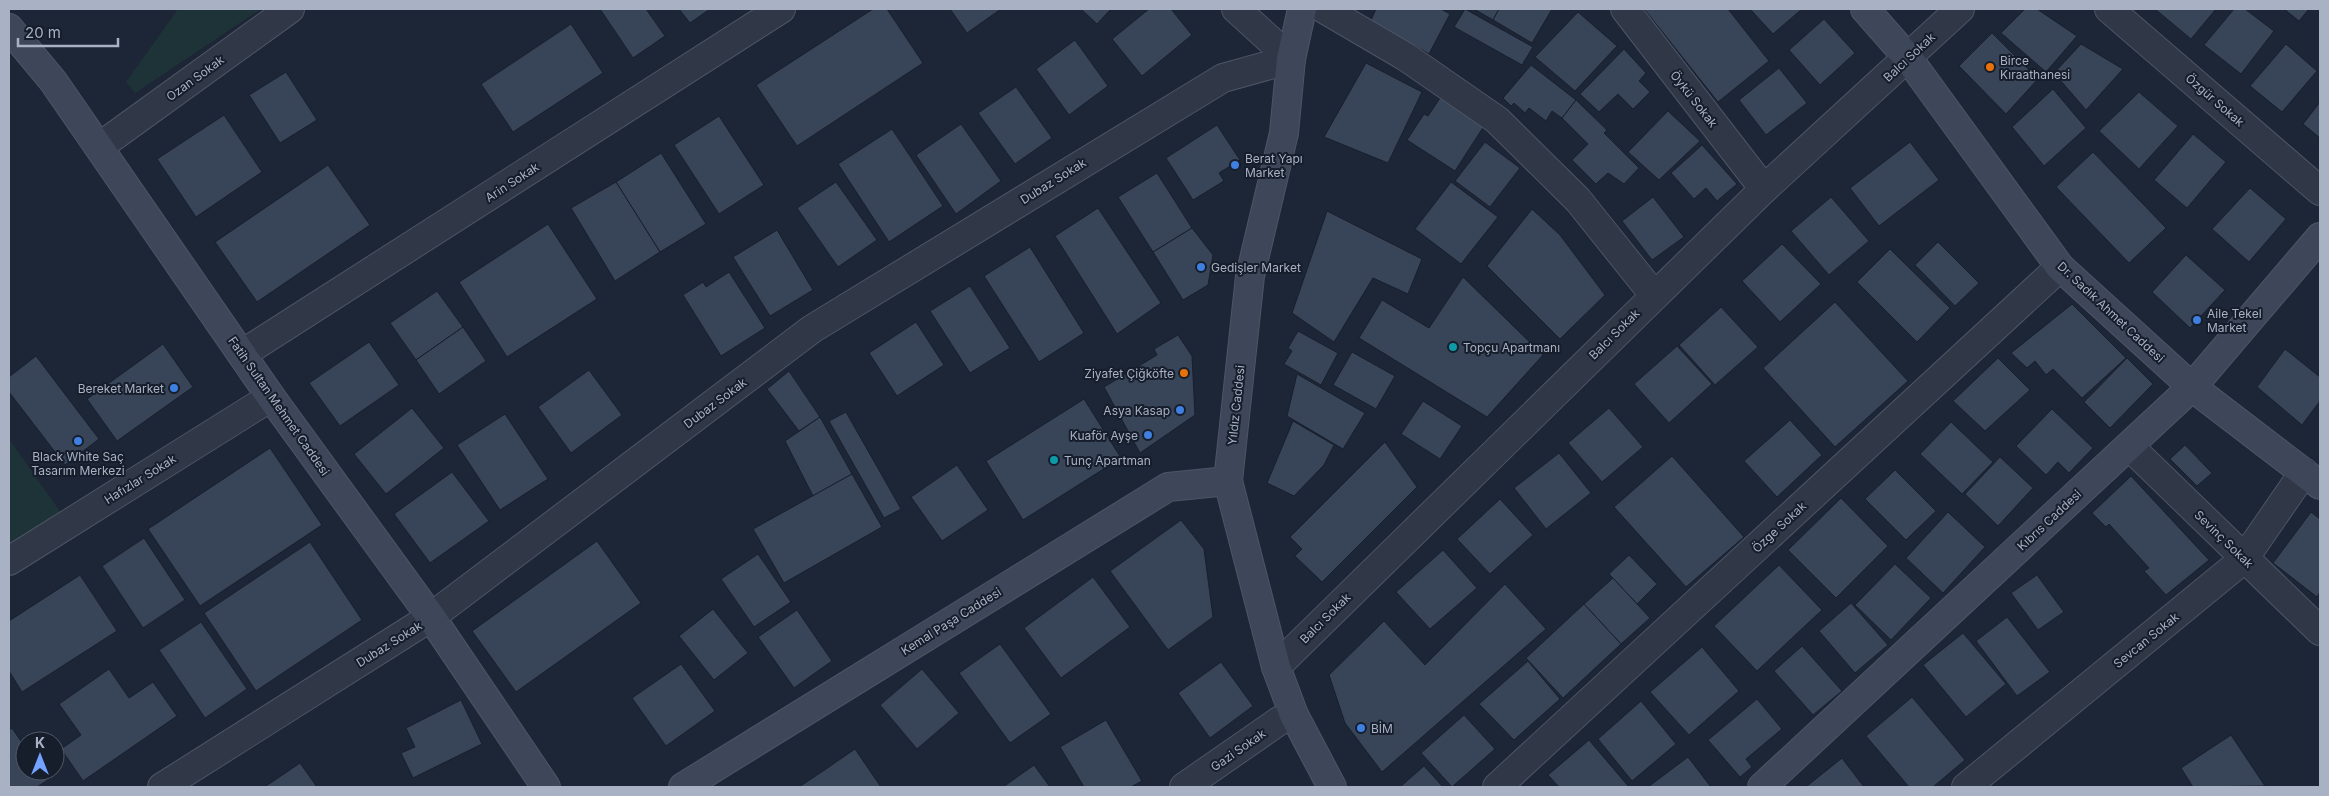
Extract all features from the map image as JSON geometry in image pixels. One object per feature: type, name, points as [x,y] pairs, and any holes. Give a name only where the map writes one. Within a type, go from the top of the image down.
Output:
[{"type":"street","name":"Ozan Sokak","points":[[99,147],[290,9]]},
{"type":"street","name":"Arin Sokak","points":[[242,354],[781,9]]},
{"type":"street","points":[[1236,9],[1291,59]]},
{"type":"street","name":"Yıldız Caddesi","points":[[1302,9],[1291,59],[1284,133],[1250,276],[1228,481],[1276,667],[1294,715],[1332,787]]},
{"type":"street","points":[[1324,9],[1406,57],[1497,120],[1578,200],[1654,295]]},
{"type":"street","name":"Öykü Sokak","points":[[1624,9],[1764,189]]},
{"type":"street","name":"Dr. Sadık Ahmet Caddesi","points":[[1864,9],[1908,58],[2060,267],[2192,387],[2312,478]]},
{"type":"street","name":"Balcı Sokak","points":[[1276,667],[1764,189],[1960,9]]},
{"type":"street","name":"Özgür Sokak","points":[[2109,9],[2320,191]]},
{"type":"street","name":"Fatih Sultan Mehmet Caddesi","points":[[9,28],[52,81],[99,147],[271,397],[431,617],[546,787]]},
{"type":"street","name":"Dubaz Sokak","points":[[162,787],[431,617],[812,329],[1223,78],[1291,59]]},
{"type":"street","name":"Kıbrıs Caddesi","points":[[1762,787],[2192,387],[2320,237]]},
{"type":"street","name":"Özge Sokak","points":[[1497,787],[2060,267]]},
{"type":"street","name":"Hafızlar Sokak","points":[[9,561],[271,397]]},
{"type":"street","name":"Sevinç Sokak","points":[[2129,446],[2320,631]]},
{"type":"street","name":"Sevcan Sokak","points":[[1966,787],[2244,559],[2312,478]]},
{"type":"street","name":"Kemal Paşa Caddesi","points":[[682,787],[1168,487],[1228,481]]},
{"type":"street","name":"Gazi Sokak","points":[[1184,787],[1280,721],[1294,715]]},
{"type":"green space","points":[[178,9],[261,9],[135,93],[126,82]]},
{"type":"green space","points":[[9,439],[61,513],[9,546]]},
{"type":"building","points":[[600,9],[646,9],[665,36],[633,58]]},
{"type":"building","points":[[679,9],[710,9],[690,23]]},
{"type":"building","points":[[873,9],[887,9],[923,63],[797,146],[756,85]]},
{"type":"building","points":[[950,9],[1001,9],[967,33]]},
{"type":"building","points":[[1081,9],[1111,9],[1097,24]]},
{"type":"building","points":[[1149,9],[1171,9],[1192,35],[1142,76],[1112,39]]},
{"type":"building","points":[[1376,9],[1441,9],[1450,14],[1429,54],[1371,20]]},
{"type":"building","points":[[1465,9],[1533,47],[1522,65],[1454,27]]},
{"type":"building","points":[[1474,9],[1499,9],[1493,20]]},
{"type":"building","points":[[1499,9],[1552,9],[1532,43],[1493,20]]},
{"type":"building","points":[[1728,9],[1769,61],[1718,102],[1645,10]]},
{"type":"building","points":[[1750,9],[1802,9],[1773,34]]},
{"type":"building","points":[[2025,9],[2037,9],[2077,36],[2046,72],[2001,33]]},
{"type":"building","points":[[2155,9],[2216,9],[2191,39]]},
{"type":"building","points":[[2234,9],[2245,9],[2274,31],[2241,74],[2204,45]]},
{"type":"building","points":[[2284,9],[2309,9],[2299,21]]},
{"type":"building","points":[[1578,12],[1617,46],[1575,91],[1535,57]]},
{"type":"building","points":[[1824,19],[1855,53],[1820,85],[1789,50]]},
{"type":"building","points":[[571,24],[603,73],[513,132],[481,84]]},
{"type":"building","points":[[1992,33],[2038,79],[2006,114],[1959,66]]},
{"type":"building","points":[[1075,40],[1108,86],[1069,115],[1036,69]]},
{"type":"building","points":[[2081,44],[2123,69],[2086,110],[2054,73]]},
{"type":"building","points":[[2286,44],[2317,71],[2282,112],[2250,86]]},
{"type":"building","points":[[1624,49],[1646,73],[1639,81],[1650,92],[1633,109],[1618,94],[1599,112],[1580,94]]},
{"type":"building","points":[[1366,63],[1422,92],[1388,163],[1324,137]]},
{"type":"building","points":[[1531,65],[1576,100],[1562,118],[1552,111],[1546,121],[1529,108],[1525,113],[1514,103],[1511,106],[1503,98]]},
{"type":"building","points":[[1779,68],[1807,103],[1766,135],[1739,100]]},
{"type":"building","points":[[286,72],[317,120],[280,143],[249,95]]},
{"type":"building","points":[[1016,87],[1052,138],[1015,164],[978,113]]},
{"type":"building","points":[[2053,89],[2086,128],[2044,166],[2012,127]]},
{"type":"building","points":[[2139,92],[2178,126],[2139,169],[2099,131]]},
{"type":"building","points":[[1440,98],[1484,126],[1455,171],[1407,140],[1424,114],[1428,116]]},
{"type":"building","points":[[1576,100],[1607,130],[1604,133],[1639,168],[1624,184],[1608,173],[1596,184],[1572,160],[1588,144],[1562,118]]},
{"type":"building","points":[[2320,102],[2320,138],[2303,124]]},
{"type":"building","points":[[1668,111],[1700,141],[1659,180],[1628,152]]},
{"type":"building","points":[[224,115],[262,172],[196,217],[157,159]]},
{"type":"building","points":[[719,116],[764,185],[719,214],[674,145]]},
{"type":"building","points":[[961,124],[1001,181],[956,214],[916,155]]},
{"type":"building","points":[[1217,125],[1240,160],[1219,173],[1224,181],[1193,200],[1166,158]]},
{"type":"building","points":[[892,129],[943,206],[889,242],[838,164]]},
{"type":"building","points":[[2193,134],[2226,162],[2187,208],[2154,180]]},
{"type":"building","points":[[1485,142],[1520,168],[1490,207],[1455,181]]},
{"type":"building","points":[[1910,142],[1939,180],[1879,226],[1850,188]]},
{"type":"building","points":[[1702,145],[1737,184],[1717,201],[1706,188],[1694,199],[1671,173]]},
{"type":"building","points":[[2093,152],[2166,228],[2129,263],[2056,187]]},
{"type":"building","points":[[661,153],[706,224],[660,252],[616,182]]},
{"type":"building","points":[[328,165],[370,225],[257,302],[215,242]]},
{"type":"building","points":[[1157,173],[1192,228],[1153,252],[1118,197]]},
{"type":"building","points":[[616,182],[660,252],[615,281],[571,208]]},
{"type":"building","points":[[836,182],[877,240],[838,267],[797,208]]},
{"type":"building","points":[[1451,182],[1498,217],[1461,264],[1415,229]]},
{"type":"building","points":[[2250,188],[2286,219],[2249,262],[2212,229]]},
{"type":"building","points":[[1653,197],[1684,237],[1652,260],[1622,221]]},
{"type":"building","points":[[1831,197],[1869,241],[1829,275],[1791,231]]},
{"type":"building","points":[[1098,208],[1161,303],[1117,334],[1055,236]]},
{"type":"building","points":[[1532,209],[1560,235],[1605,295],[1560,339],[1487,266]]},
{"type":"building","points":[[1327,211],[1422,259],[1408,294],[1373,278],[1334,342],[1292,313]]},
{"type":"building","points":[[548,224],[597,299],[507,357],[459,282]]},
{"type":"building","points":[[1192,228],[1213,255],[1208,285],[1183,300],[1153,252]]},
{"type":"building","points":[[777,230],[813,290],[770,316],[733,257]]},
{"type":"building","points":[[1938,242],[1979,283],[1955,306],[1915,265]]},
{"type":"building","points":[[1782,244],[1821,284],[1780,322],[1742,281]]},
{"type":"building","points":[[1030,247],[1084,333],[1039,362],[984,276]]},
{"type":"building","points":[[1890,249],[1950,308],[1917,342],[1857,282]]},
{"type":"building","points":[[2186,255],[2225,290],[2190,328],[2152,292]]},
{"type":"building","points":[[729,272],[765,328],[721,356],[683,295],[703,282],[706,287]]},
{"type":"building","name":"Topçu Apartmanı","points":[[1463,277],[1543,355],[1487,417],[1359,338],[1382,300],[1429,328]]},
{"type":"building","points":[[970,286],[1010,348],[970,373],[930,311]]},
{"type":"building","points":[[437,291],[463,327],[416,360],[390,323]]},
{"type":"building","points":[[1835,302],[1908,381],[1835,447],[1763,368]]},
{"type":"building","points":[[2072,304],[2126,358],[2082,398],[2053,369],[2046,375],[2035,361],[2027,368],[2011,353]]},
{"type":"building","points":[[1721,307],[1758,347],[1715,385],[1679,345]]},
{"type":"building","points":[[916,322],[944,365],[897,396],[869,353]]},
{"type":"building","points":[[463,327],[486,361],[439,394],[416,360]]},
{"type":"building","points":[[1298,331],[1338,353],[1321,385],[1284,364],[1292,351],[1288,348]]},
{"type":"building","points":[[1178,335],[1192,356],[1195,415],[1140,453],[1104,387],[1157,355],[1154,349]]},
{"type":"building","points":[[369,342],[399,385],[340,426],[309,383]]},
{"type":"building","points":[[163,344],[193,387],[117,441],[87,399]]},
{"type":"building","points":[[1677,346],[1712,384],[1669,423],[1634,384]]},
{"type":"building","points":[[2285,349],[2320,377],[2320,401],[2302,425],[2257,387]]},
{"type":"building","points":[[1352,352],[1395,376],[1376,409],[1333,385]]},
{"type":"building","points":[[36,356],[99,439],[65,465],[9,392],[9,377]]},
{"type":"building","points":[[1998,358],[2030,390],[1985,431],[1953,401]]},
{"type":"building","points":[[2127,358],[2153,384],[2110,428],[2084,402]]},
{"type":"building","points":[[589,370],[622,415],[571,453],[538,407]]},
{"type":"building","points":[[789,371],[820,417],[799,431],[767,389]]},
{"type":"building","points":[[1297,374],[1365,413],[1343,449],[1287,416]]},
{"type":"building","name":"Tunç Apartman","points":[[1084,399],[1121,458],[1023,520],[986,461]]},
{"type":"building","points":[[1423,401],[1462,426],[1440,459],[1401,434]]},
{"type":"building","points":[[412,408],[444,448],[386,494],[354,454]]},
{"type":"building","points":[[1609,408],[1643,447],[1602,482],[1568,443]]},
{"type":"building","points":[[2052,409],[2093,448],[2069,473],[2058,462],[2046,475],[2016,446]]},
{"type":"building","points":[[846,412],[901,509],[884,518],[829,421]]},
{"type":"building","points":[[505,414],[548,479],[500,510],[457,445]]},
{"type":"building","points":[[820,417],[852,474],[813,496],[785,441]]},
{"type":"building","points":[[1790,420],[1822,455],[1777,497],[1744,461]]},
{"type":"building","points":[[1293,421],[1334,445],[1324,465],[1294,496],[1267,483]]},
{"type":"building","points":[[1951,422],[1993,462],[1962,494],[1920,454]]},
{"type":"building","points":[[1385,442],[1417,487],[1322,582],[1295,556],[1302,549],[1290,537]]},
{"type":"building","points":[[2185,445],[2212,473],[2197,486],[2170,459]]},
{"type":"building","points":[[270,448],[322,525],[200,606],[148,529]]},
{"type":"building","points":[[1559,453],[1591,493],[1546,529],[1514,488]]},
{"type":"building","points":[[1672,456],[1744,537],[1686,587],[1614,507]]},
{"type":"building","points":[[2000,457],[2033,488],[1998,526],[1965,494]]},
{"type":"building","points":[[957,465],[988,510],[942,541],[911,497]]},
{"type":"building","points":[[1895,470],[1936,511],[1906,540],[1865,499]]},
{"type":"building","points":[[452,472],[489,521],[430,563],[394,514]]},
{"type":"building","points":[[852,474],[882,527],[784,583],[753,529]]},
{"type":"building","points":[[2131,476],[2209,560],[2166,595],[2144,571],[2149,568],[2109,524],[2106,527],[2092,513]]},
{"type":"building","points":[[1841,498],[1888,546],[1836,598],[1788,550]]},
{"type":"building","points":[[1500,499],[1533,535],[1490,574],[1457,539]]},
{"type":"building","points":[[1948,512],[1985,547],[1943,593],[1906,558]]},
{"type":"building","points":[[2311,512],[2320,519],[2320,592],[2317,597],[2273,563]]},
{"type":"building","points":[[1181,520],[1204,549],[1213,617],[1168,650],[1110,571]]},
{"type":"building","points":[[144,538],[185,600],[143,628],[102,566]]},
{"type":"building","points":[[597,541],[641,603],[516,692],[472,631]]},
{"type":"building","points":[[310,542],[362,620],[256,691],[204,613]]},
{"type":"building","points":[[1443,550],[1477,588],[1430,629],[1396,592]]},
{"type":"building","points":[[758,554],[791,602],[754,627],[721,579]]},
{"type":"building","points":[[1629,555],[1657,584],[1637,604],[1609,574]]},
{"type":"building","points":[[1895,564],[1931,598],[1891,640],[1855,605]]},
{"type":"building","points":[[1779,565],[1822,610],[1757,671],[1714,626]]},
{"type":"building","points":[[80,575],[117,631],[22,692],[9,671],[9,621]]},
{"type":"building","points":[[2037,575],[2064,612],[2038,630],[2011,593]]},
{"type":"building","points":[[1093,577],[1130,627],[1061,678],[1024,628]]},
{"type":"building","points":[[1613,578],[1650,618],[1621,644],[1584,604]]},
{"type":"building","points":[[1505,584],[1546,629],[1382,772],[1345,723],[1329,675],[1384,621],[1425,665]]},
{"type":"building","points":[[1851,603],[1888,645],[1855,673],[1819,631]]},
{"type":"building","points":[[1584,604],[1621,644],[1563,698],[1526,658]]},
{"type":"building","points":[[713,609],[748,653],[714,680],[679,636]]},
{"type":"building","points":[[797,610],[832,661],[794,688],[758,637]]},
{"type":"building","points":[[2007,617],[2050,672],[2017,696],[1976,641]]},
{"type":"building","points":[[201,622],[247,689],[205,718],[159,650]]},
{"type":"building","points":[[1963,633],[2006,684],[1966,717],[1923,665]]},
{"type":"building","points":[[1000,644],[1051,714],[1010,743],[959,673]]},
{"type":"building","points":[[1802,646],[1842,691],[1813,715],[1774,671]]},
{"type":"building","points":[[1702,647],[1739,691],[1689,735],[1650,692]]},
{"type":"building","points":[[1528,661],[1560,699],[1514,740],[1479,704]]},
{"type":"building","points":[[1221,662],[1253,706],[1210,738],[1178,693]]},
{"type":"building","points":[[681,664],[715,711],[666,746],[632,698]]},
{"type":"building","points":[[109,669],[129,698],[153,682],[177,716],[83,781],[65,755],[65,746],[81,735],[59,704]]},
{"type":"building","points":[[922,669],[959,713],[917,749],[880,705]]},
{"type":"building","points":[[1912,697],[1965,760],[1933,787],[1909,787],[1866,736]]},
{"type":"building","points":[[1757,699],[1782,729],[1746,759],[1752,767],[1740,777],[1708,740]]},
{"type":"building","points":[[461,700],[482,744],[413,778],[401,753],[415,747],[406,728]]},
{"type":"building","points":[[1641,701],[1676,744],[1632,781],[1598,739]]},
{"type":"building","points":[[1464,715],[1495,749],[1452,787],[1421,753]]},
{"type":"building","points":[[1106,720],[1142,781],[1131,787],[1084,787],[1060,747]]},
{"type":"building","points":[[12,728],[15,732],[15,781],[46,781],[37,787],[9,787],[9,730]]},
{"type":"building","points":[[2231,735],[2265,786],[2193,787],[2181,768]]},
{"type":"building","points":[[1589,740],[1629,787],[1559,787],[1548,775]]},
{"type":"building","points":[[855,749],[881,787],[799,787],[823,771]]},
{"type":"building","points":[[1688,757],[1711,787],[1648,787]]},
{"type":"building","points":[[1842,758],[1864,787],[1805,787],[1807,786]]},
{"type":"building","points":[[300,763],[317,787],[264,787],[272,782]]},
{"type":"building","points":[[1034,765],[1050,787],[1003,787]]},
{"type":"building","points":[[1424,766],[1443,787],[1400,787]]},
{"type":"place","name":"Birce Kıraathanesi","points":[[1990,67]]},
{"type":"place","name":"Berat Yapı Market","points":[[1235,165]]},
{"type":"place","name":"Gedişler Market","points":[[1201,267]]},
{"type":"place","name":"Aile Tekel Market","points":[[2197,320]]},
{"type":"place","name":"Topçu Apartmanı","points":[[1453,347]]},
{"type":"place","name":"Ziyafet Çiğköfte","points":[[1184,373]]},
{"type":"place","name":"Bereket Market","points":[[174,388]]},
{"type":"place","name":"Asya Kasap","points":[[1180,410]]},
{"type":"place","name":"Kuaför Ayşe","points":[[1148,435]]},
{"type":"place","name":"Black White Saç Tasarım Merkezi","points":[[78,441]]},
{"type":"place","name":"Tunç Apartman","points":[[1054,460]]},
{"type":"place","name":"BİM","points":[[1361,728]]}]
